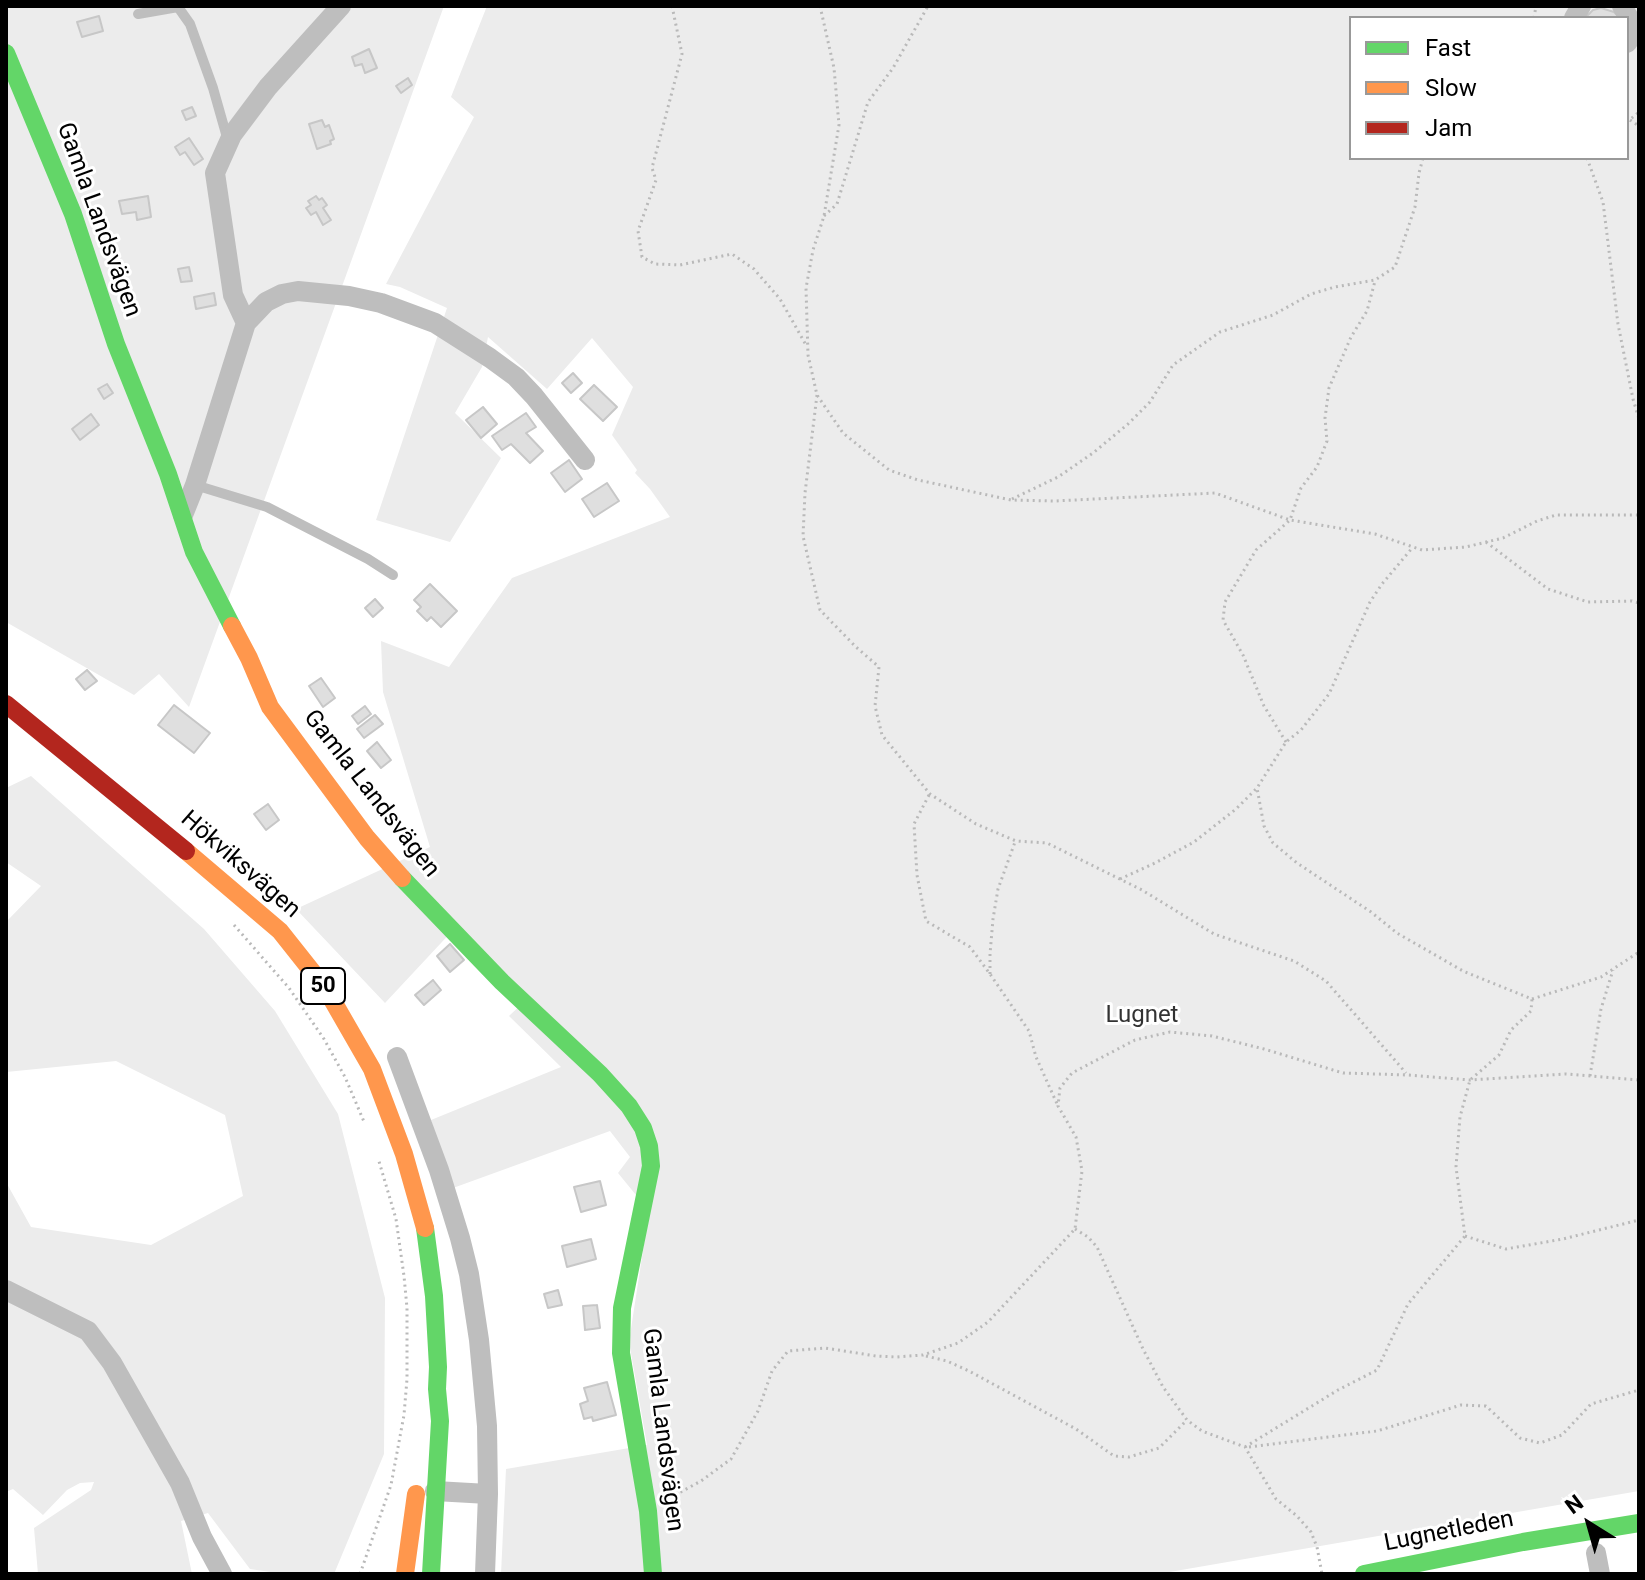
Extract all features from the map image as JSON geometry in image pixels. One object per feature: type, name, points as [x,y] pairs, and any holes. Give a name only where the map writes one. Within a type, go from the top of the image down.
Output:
[{"type":"main road","name":"Gamla Landsvägen","points":[[6,53],[73,214],[116,344],[183,515],[194,552],[249,658],[270,707],[367,838],[421,899],[600,1074],[629,1106],[643,1128],[651,1166],[622,1308],[621,1353],[646,1502],[653,1574]]},
{"type":"main road","name":"Hökviksvägen","points":[[6,704],[280,931],[326,989],[372,1069],[404,1154],[424,1222],[434,1296],[437,1389],[426,1421],[431,1574]]},
{"type":"main road","name":"Hökviksvägen","points":[[405,1574],[426,1490]]},
{"type":"main road","name":"Lugnetleden","points":[[1364,1574],[1523,1542],[1639,1523]]},
{"type":"main road","points":[[1592,1531],[1595,1553]]},
{"type":"main road","name":"Lugnetleden","points":[[1441,1574],[1487,1568]]},
{"type":"street","points":[[246,323],[233,295],[215,173],[232,135],[268,87],[341,6]]},
{"type":"street","points":[[1629,18],[1632,23],[1629,40]]},
{"type":"street","points":[[183,515],[246,323],[266,302],[298,291],[381,303],[435,323],[516,377],[585,460]]},
{"type":"street","points":[[397,1057],[439,1170],[469,1274],[486,1411],[488,1494],[485,1574]]},
{"type":"street","points":[[6,1290],[88,1331],[112,1363],[180,1483],[202,1537],[222,1574]]},
{"type":"street","points":[[426,1490],[488,1494]]},
{"type":"street","points":[[1595,1553],[1600,1574]]},
{"type":"lane","points":[[138,14],[178,7],[190,24],[213,88],[228,143]]},
{"type":"lane","points":[[195,485],[267,507],[393,575]]},
{"type":"path","points":[[672,6],[682,54],[652,168],[656,180],[638,231],[642,257],[655,264],[680,265],[732,254],[754,269],[780,299],[808,348]]},
{"type":"path","points":[[820,6],[834,68],[839,125],[824,216],[813,250],[806,288],[808,348],[817,395],[803,536],[820,610],[879,667],[875,706],[882,735],[930,794],[976,824],[1016,841],[1047,843],[1142,890],[1214,934],[1294,961],[1326,981],[1408,1075]]},
{"type":"path","points":[[824,216],[837,204],[868,102],[893,68],[928,6]]},
{"type":"path","points":[[1011,500],[1058,477],[1093,453],[1150,402],[1173,365],[1220,332],[1273,315],[1311,294],[1375,280],[1395,267],[1415,207],[1422,160]]},
{"type":"path","points":[[1588,160],[1603,202],[1618,324],[1639,419]]},
{"type":"path","points":[[1286,742],[1264,706],[1243,655],[1223,620],[1225,602],[1256,550],[1290,520],[1301,488],[1317,467],[1327,441],[1325,418],[1329,388],[1351,337],[1367,311],[1375,280]]},
{"type":"path","points":[[817,395],[843,433],[889,470],[918,480],[1011,500],[1055,501],[1215,493],[1290,520],[1375,534],[1422,550],[1466,547],[1503,538],[1556,515],[1639,515]]},
{"type":"path","points":[[1486,542],[1548,589],[1588,602],[1639,603]]},
{"type":"path","points":[[1120,879],[1194,842],[1257,788],[1286,742],[1301,730],[1329,694],[1370,602],[1413,547]]},
{"type":"path","points":[[1257,788],[1264,826],[1273,843],[1397,933],[1463,971],[1532,999],[1601,977],[1639,952]]},
{"type":"path","points":[[646,1502],[679,1493],[731,1459],[758,1411],[772,1371],[788,1351],[825,1348],[896,1357],[923,1355],[958,1343],[988,1322],[1075,1229],[1082,1171],[1076,1137],[1036,1057],[1029,1031],[970,947],[926,921],[917,875],[914,824],[930,794]]},
{"type":"path","points":[[990,974],[998,889],[1016,841]]},
{"type":"path","points":[[228,919],[289,988],[324,1039],[366,1125]]},
{"type":"path","points":[[1590,1076],[1601,1009],[1613,970]]},
{"type":"path","points":[[1245,1447],[1377,1370],[1408,1304],[1465,1236],[1456,1167],[1460,1117],[1470,1080],[1499,1055],[1511,1030],[1531,1011],[1532,999]]},
{"type":"path","points":[[1058,1106],[1060,1088],[1072,1073],[1135,1040],[1170,1032],[1212,1036],[1343,1073],[1470,1080],[1566,1074],[1639,1080]]},
{"type":"path","points":[[360,1574],[391,1485],[404,1415],[407,1379],[404,1276],[396,1219],[378,1157]]},
{"type":"path","points":[[1465,1236],[1506,1249],[1639,1220]]},
{"type":"path","points":[[1075,1229],[1097,1247],[1143,1349],[1163,1387],[1187,1420],[1202,1431],[1245,1447],[1377,1431],[1461,1405],[1486,1406],[1520,1438],[1540,1443],[1562,1435],[1591,1404],[1639,1390]]},
{"type":"path","points":[[923,1355],[969,1371],[1076,1429],[1114,1456],[1129,1457],[1159,1448],[1187,1420]]},
{"type":"path","points":[[1245,1447],[1276,1499],[1311,1532],[1322,1574]]},
{"type":"green space","points":[[6,6],[444,6],[189,707],[159,674],[134,695],[6,622]]},
{"type":"green space","name":"Lugnet","points":[[487,6],[1639,6],[1639,1491],[1158,1574],[501,1574],[506,1469],[647,1445],[629,1342],[649,1211],[618,1173],[630,1157],[610,1131],[453,1188],[431,1120],[561,1067],[509,1016],[526,1000],[455,928],[385,1003],[296,909],[430,847],[383,692],[381,641],[449,667],[512,578],[670,517],[635,473],[637,470],[612,435],[633,387],[592,338],[547,389],[488,337],[482,367],[455,413],[501,458],[450,542],[376,520],[447,308],[386,284],[474,117],[451,97]]},
{"type":"green space","points":[[31,776],[204,929],[275,1011],[338,1114],[385,1298],[384,1454],[334,1574],[284,1574],[250,1569],[208,1513],[181,1521],[192,1574],[38,1574],[34,1528],[91,1490],[94,1482],[80,1483],[67,1490],[43,1515],[13,1489],[6,1492],[6,1182],[31,1227],[151,1245],[243,1196],[225,1115],[116,1061],[6,1072],[6,922],[41,886],[6,862],[6,788]]},
{"type":"building","points":[[1601,8],[1618,16],[1587,16]]},
{"type":"building","points":[[99,16],[103,31],[82,37],[77,22]]},
{"type":"building","points":[[369,49],[377,68],[365,73],[362,64],[355,66],[352,57]]},
{"type":"building","points":[[408,78],[412,85],[401,93],[396,86]]},
{"type":"building","points":[[192,107],[196,116],[186,120],[182,111]]},
{"type":"building","points":[[322,120],[325,127],[329,125],[334,139],[330,141],[331,144],[317,149],[309,124]]},
{"type":"building","points":[[189,138],[203,159],[194,165],[185,152],[180,155],[175,147]]},
{"type":"building","points":[[148,196],[151,217],[137,220],[136,212],[122,214],[119,201]]},
{"type":"building","points":[[316,196],[327,205],[323,208],[331,220],[323,225],[316,212],[311,215],[306,208],[311,205],[308,201]]},
{"type":"building","points":[[189,267],[192,281],[181,282],[178,269]]},
{"type":"building","points":[[214,293],[216,305],[196,309],[194,297]]},
{"type":"building","points":[[573,373],[582,383],[571,393],[562,383]]},
{"type":"building","points":[[107,384],[113,393],[104,399],[98,389]]},
{"type":"building","points":[[594,385],[617,407],[603,421],[580,399]]},
{"type":"building","points":[[483,407],[497,424],[481,438],[466,420]]},
{"type":"building","points":[[526,413],[536,427],[526,433],[543,451],[530,463],[511,444],[502,450],[492,436]]},
{"type":"building","points":[[91,414],[99,425],[80,440],[72,429]]},
{"type":"building","points":[[569,460],[582,479],[565,492],[551,473]]},
{"type":"building","points":[[607,483],[619,501],[594,517],[582,499]]},
{"type":"building","points":[[430,584],[457,611],[441,627],[431,617],[427,621],[417,611],[421,607],[414,600]]},
{"type":"building","points":[[375,599],[383,608],[373,617],[365,608]]},
{"type":"building","points":[[87,670],[97,681],[85,690],[76,679]]},
{"type":"building","points":[[321,678],[335,698],[323,707],[309,686]]},
{"type":"building","points":[[174,705],[210,733],[194,753],[158,725]]},
{"type":"building","points":[[365,706],[371,714],[358,724],[352,716]]},
{"type":"building","points":[[375,715],[383,724],[364,738],[357,729]]},
{"type":"building","points":[[377,742],[391,760],[381,768],[367,751]]},
{"type":"building","points":[[268,804],[279,820],[266,830],[254,814]]},
{"type":"building","points":[[450,944],[464,960],[450,972],[437,956]]},
{"type":"building","points":[[433,980],[441,990],[424,1005],[415,995]]},
{"type":"building","points":[[600,1181],[606,1205],[581,1212],[574,1187]]},
{"type":"building","points":[[591,1239],[596,1259],[567,1267],[562,1246]]},
{"type":"building","points":[[558,1290],[562,1305],[548,1308],[544,1294]]},
{"type":"building","points":[[597,1305],[600,1328],[585,1330],[583,1306]]},
{"type":"building","points":[[607,1382],[616,1415],[593,1421],[592,1417],[584,1419],[580,1404],[588,1401],[584,1388]]},
{"type":"traffic: fast","points":[[6,53],[73,214],[116,344],[168,474],[194,552],[232,626]]},
{"type":"traffic: fast","points":[[402,878],[502,982],[600,1074],[629,1106],[643,1128],[651,1166],[622,1308],[621,1353],[648,1511],[653,1574]]},
{"type":"traffic: fast","points":[[425,1228],[434,1296],[440,1421],[431,1574]]},
{"type":"traffic: fast","points":[[1364,1574],[1523,1542],[1639,1523]]},
{"type":"traffic: slow","points":[[232,626],[270,707],[367,838],[402,878]]},
{"type":"traffic: slow","points":[[186,851],[280,931],[326,989],[372,1069],[404,1154],[425,1228]]},
{"type":"traffic: slow","points":[[405,1574],[416,1494]]},
{"type":"traffic: jam","points":[[6,704],[186,851]]}]
